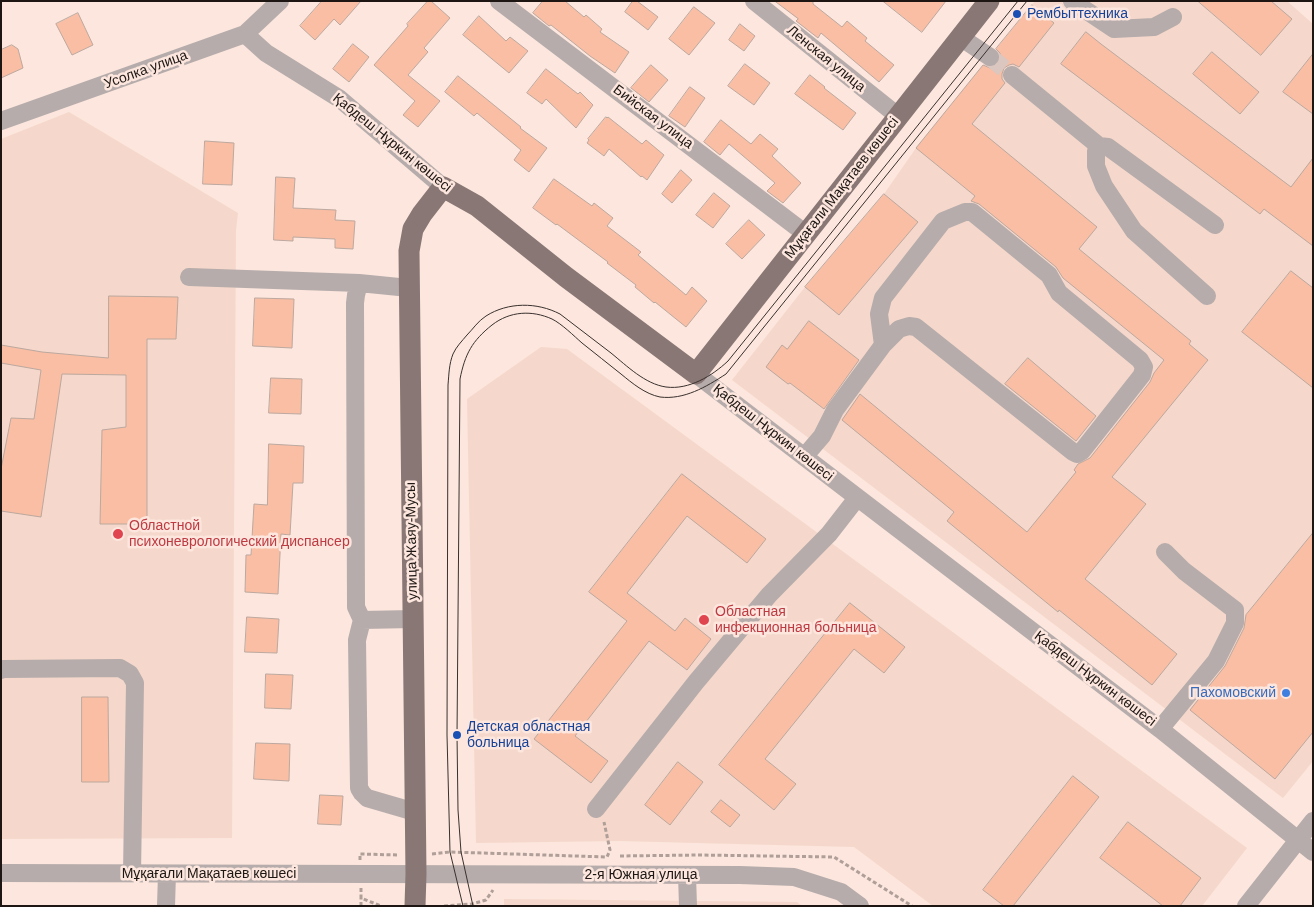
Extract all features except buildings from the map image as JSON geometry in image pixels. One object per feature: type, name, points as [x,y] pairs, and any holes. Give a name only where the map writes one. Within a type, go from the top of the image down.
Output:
[{"type":"main road","name":"Мұқағали Мақатаев көшесі","points":[[696,374],[990,1]]},
{"type":"main road","name":"улица Жаяу-Мусы","points":[[415,906],[409,251],[413,230],[422,214],[443,187]]},
{"type":"main road","name":"Қабдеш Нұркин көшесі","points":[[443,187],[477,206],[566,277],[696,374]]},
{"type":"street","name":"Усолка улица","points":[[1,121],[245,34],[280,1]]},
{"type":"street","name":"Бийская улица","points":[[500,1],[806,234]]},
{"type":"street","name":"Ленская улица","points":[[754,1],[898,116]]},
{"type":"street","points":[[1072,1],[1114,28],[1154,27],[1173,17]]},
{"type":"street","name":"Қабдеш Нұркин көшесі","points":[[245,34],[266,53],[340,98],[443,187]]},
{"type":"street","points":[[960,38],[990,57]]},
{"type":"street","points":[[1012,75],[1099,146],[1108,147],[1215,225]]},
{"type":"street","points":[[1099,146],[1096,151],[1096,166],[1104,186],[1134,231],[1207,296]]},
{"type":"street","points":[[804,457],[822,436],[835,410],[884,345],[899,329],[909,326],[916,327],[1072,452],[1077,454],[1082,451],[1142,374],[1144,367],[1140,360],[1059,293],[1049,275],[972,212],[965,212],[942,221],[883,298],[879,314],[884,345]]},
{"type":"street","points":[[189,277],[409,288]]},
{"type":"street","points":[[359,284],[356,295],[356,607],[362,620],[357,640],[359,788],[367,798],[415,812]]},
{"type":"street","name":"Қабдеш Нұркин көшесі","points":[[696,374],[1160,729],[1313,852]]},
{"type":"street","points":[[596,809],[696,682],[769,595],[829,534],[857,498]]},
{"type":"street","points":[[1160,729],[1216,661],[1235,623],[1235,610],[1184,571],[1165,552]]},
{"type":"street","points":[[362,620],[413,619]]},
{"type":"street","points":[[1,670],[120,668],[130,674],[135,684],[132,874]]},
{"type":"street","points":[[1246,906],[1313,821]]},
{"type":"street","name":"Мұқағали Мақатаев көшесі","points":[[1,873],[167,874],[416,865]]},
{"type":"street","name":"2-я Южная улица","points":[[416,865],[794,877],[841,892],[860,906]]},
{"type":"street","points":[[166,906],[167,874]]},
{"type":"street","points":[[687,875],[688,906]]},
{"type":"path","points":[[416,865],[450,852],[607,857],[610,850],[603,817],[596,809]]},
{"type":"path","points":[[361,898],[361,906]]},
{"type":"shaded area","points":[[1035,1],[1287,1],[1313,24],[1313,761],[1283,798],[732,380],[805,287],[884,194],[916,148]]},
{"type":"shaded area","name":"Областной психоневрологический диспансер","points":[[69,112],[238,213],[236,230],[232,838],[1,839],[1,139]]},
{"type":"shaded area","name":"Областная инфекционная больница","points":[[541,347],[567,349],[1247,848],[1202,906],[933,906],[854,847],[619,841],[476,843],[467,399]]},
{"type":"shaded area","points":[[504,899],[797,902],[802,906],[504,906]]},
{"type":"tunnel","points":[[990,57],[1012,75]]},
{"type":"tram line","points":[[463,906],[450,852],[447,735],[448,385],[449,369],[456,349],[480,320],[495,311],[523,305],[542,307],[560,314],[637,374],[658,385],[666,387],[683,386],[707,377],[728,361],[1018,1]]},
{"type":"tram line","points":[[473,906],[461,852],[458,810],[457,735],[460,379],[464,362],[470,349],[479,337],[499,320],[521,313],[529,313],[544,316],[560,324],[630,381],[654,396],[678,397],[703,388],[718,379],[726,374],[1027,1]]},
{"type":"place","name":"Рембыттехника","points":[[1017,14]]},
{"type":"place","name":"Областной психоневрологический диспансер","points":[[118,534]]},
{"type":"place","name":"Областная инфекционная больница","points":[[704,620]]},
{"type":"place","name":"Пахомовский","points":[[1286,693]]},
{"type":"place","name":"Детская областная больница","points":[[457,735]]}]
